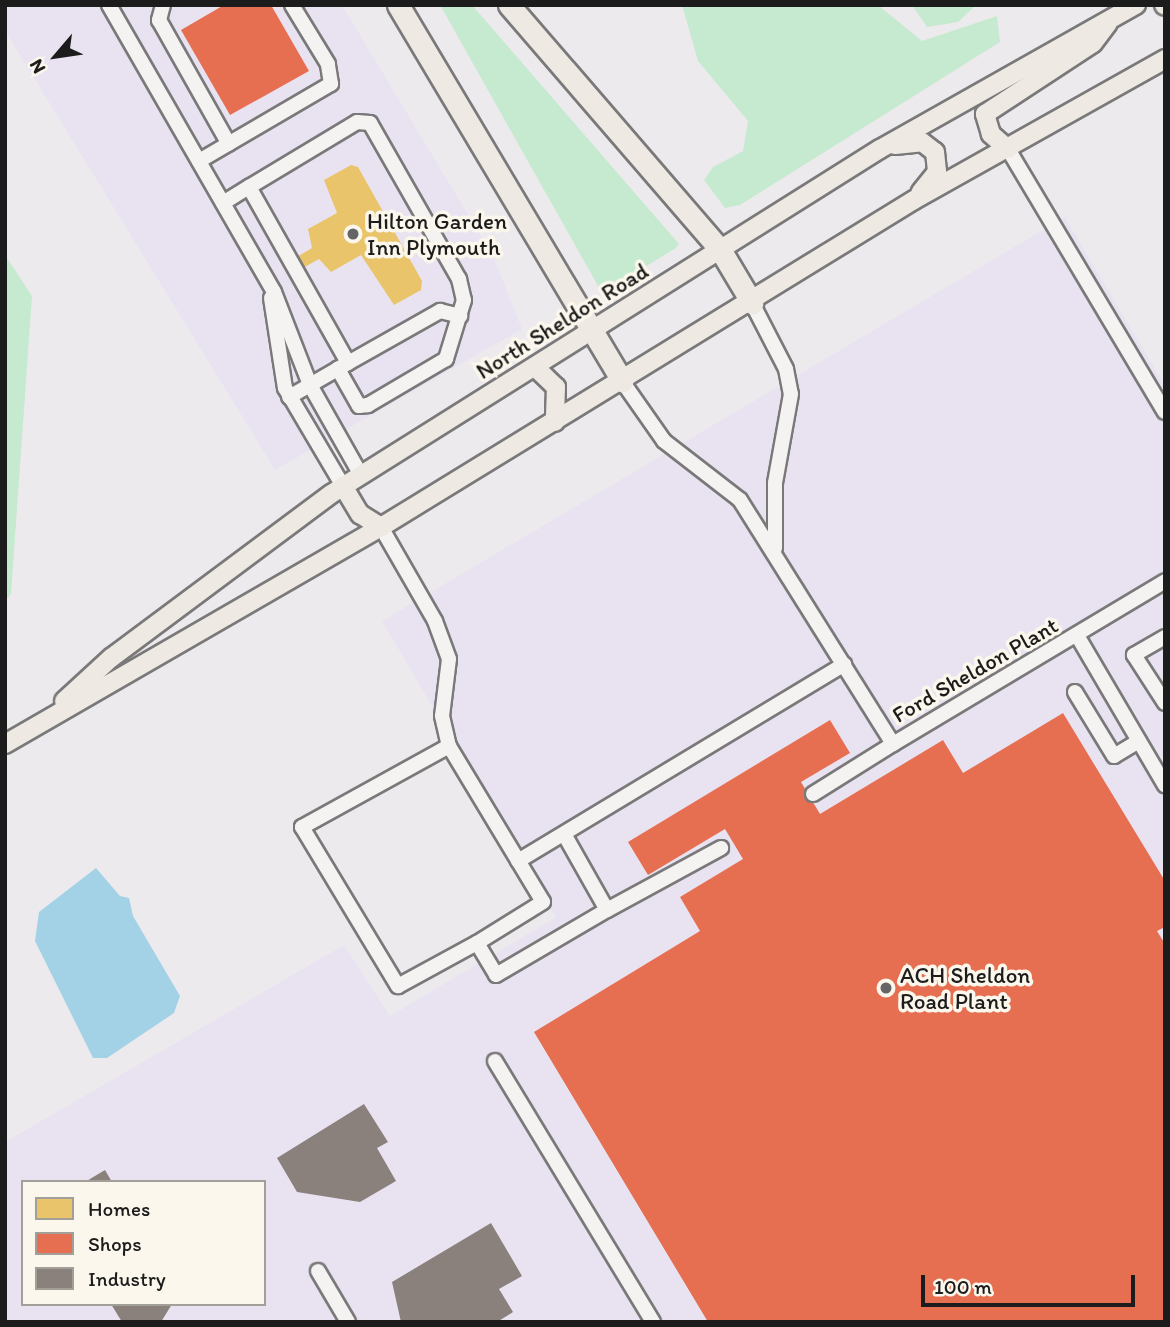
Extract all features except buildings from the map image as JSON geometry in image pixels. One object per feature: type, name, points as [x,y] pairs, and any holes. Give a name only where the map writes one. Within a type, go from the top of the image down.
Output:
[{"type":"highway","points":[[398,5],[622,381]]},
{"type":"highway","points":[[509,5],[721,251],[752,303]]},
{"type":"main road","name":"North Sheldon Road","points":[[43,720],[111,658],[343,486],[880,149],[1136,5]]},
{"type":"main road","points":[[1008,149],[991,134],[985,114],[1093,43],[1112,18]]},
{"type":"main road","name":"North Sheldon Road","points":[[5,744],[381,527],[752,303],[914,200],[1164,58]]},
{"type":"main road","points":[[880,149],[911,141],[935,152],[937,172],[914,200]]},
{"type":"main road","points":[[535,366],[556,387],[555,422]]},
{"type":"main road","points":[[343,486],[365,520],[381,527]]},
{"type":"street","points":[[109,5],[265,277],[310,385],[361,475]]},
{"type":"street","points":[[163,5],[159,20],[229,144]]},
{"type":"street","points":[[198,161],[331,84],[328,64],[292,5]]},
{"type":"street","points":[[223,203],[249,187],[357,122],[370,123],[459,279],[460,316],[446,359],[368,405],[359,406],[343,366],[249,187]]},
{"type":"street","points":[[1008,149],[1165,412]]},
{"type":"street","points":[[265,277],[289,397],[343,486]]},
{"type":"street","points":[[752,303],[786,369],[791,394],[775,483],[775,548]]},
{"type":"street","points":[[289,397],[440,311],[460,316]]},
{"type":"street","points":[[278,347],[296,347]]},
{"type":"street","name":"Ford Sheldon Plant","points":[[622,381],[664,441],[740,500],[775,548],[893,744],[1078,636],[1165,581]]},
{"type":"street","points":[[381,527],[435,621],[449,659],[442,716],[449,746],[543,902],[477,943],[398,986],[302,828],[449,746]]},
{"type":"street","points":[[1078,636],[1165,785]]},
{"type":"street","points":[[1165,637],[1134,654],[1165,704]]},
{"type":"street","points":[[518,861],[844,664]]},
{"type":"street","points":[[1075,692],[1114,756],[1139,741]]},
{"type":"street","points":[[813,793],[893,744]]},
{"type":"street","points":[[1151,762],[1165,754]]},
{"type":"street","points":[[564,834],[607,910]]},
{"type":"street","points":[[477,943],[496,975],[721,848]]},
{"type":"street","points":[[495,1061],[653,1322]]},
{"type":"street","points":[[317,1271],[348,1322]]},
{"type":"shaded area","points":[[5,5],[342,5],[494,258],[522,329],[275,470],[5,31]]},
{"type":"shaded area","points":[[1065,217],[1165,386],[1165,1322],[5,1322],[5,1142],[344,945],[390,1016],[556,917],[382,621]]},
{"type":"green space","points":[[440,5],[472,5],[679,244],[676,248],[602,293]]},
{"type":"green space","points":[[682,5],[878,5],[922,41],[997,16],[1000,42],[740,205],[725,208],[704,180],[713,167],[743,151],[748,121],[698,61]]},
{"type":"green space","points":[[912,5],[976,5],[958,22],[927,27]]},
{"type":"green space","points":[[5,255],[32,296],[11,594],[5,601]]},
{"type":"water","points":[[96,868],[120,896],[129,898],[133,916],[180,996],[174,1013],[107,1058],[93,1058],[35,941],[39,912]]},
{"type":"place","name":"Hilton Garden Inn Plymouth","points":[[353,234]]},
{"type":"place","name":"ACH Sheldon Road Plant","points":[[886,988]]}]
